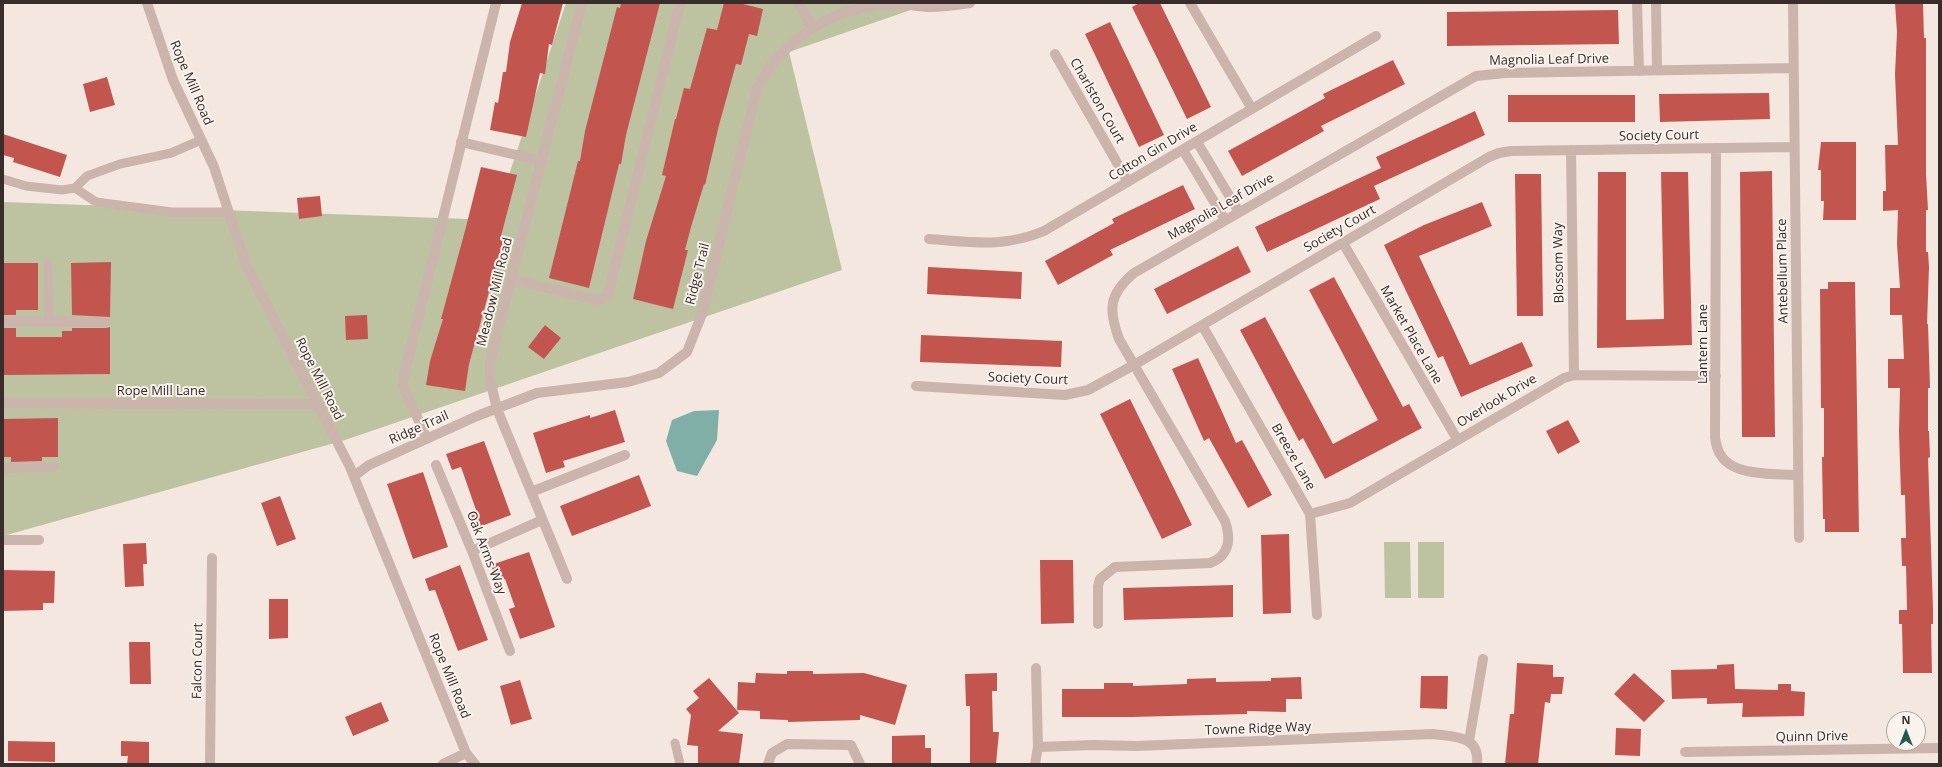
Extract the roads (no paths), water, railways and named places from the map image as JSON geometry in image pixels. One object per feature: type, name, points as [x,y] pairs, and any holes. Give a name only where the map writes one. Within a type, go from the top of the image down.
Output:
[{"type":"street","name":"Rope Mill Road","points":[[147,3],[173,80],[214,167],[246,265],[354,476],[466,753],[475,764]]},
{"type":"street","points":[[427,439],[404,386],[403,380],[496,3]]},
{"type":"street","name":"Meadow Mill Road","points":[[567,579],[497,409],[490,379],[490,362],[582,3]]},
{"type":"street","points":[[512,279],[596,300],[604,299],[608,295],[680,3]]},
{"type":"street","points":[[797,3],[801,7],[812,28]]},
{"type":"street","name":"Ridge Trail","points":[[354,476],[369,465],[537,393],[628,382],[660,374],[687,352],[702,314],[757,89],[776,58],[822,21],[837,16],[880,4],[929,7],[970,3]]},
{"type":"street","points":[[1190,3],[1252,109]]},
{"type":"street","points":[[1637,3],[1639,71]]},
{"type":"street","points":[[1656,3],[1657,70]]},
{"type":"street","name":"Antebellum Place","points":[[1793,3],[1799,538]]},
{"type":"street","name":"Cotton Gin Drive","points":[[930,239],[1002,243],[1027,238],[1044,231],[1376,36]]},
{"type":"street","name":"Charlston Court","points":[[1055,54],[1128,182]]},
{"type":"street","name":"Magnolia Leaf Drive","points":[[1098,624],[1098,586],[1100,579],[1115,567],[1210,563],[1219,559],[1228,544],[1229,532],[1225,521],[1119,339],[1114,325],[1112,303],[1116,292],[1134,273],[1476,76],[1506,72],[1793,68]]},
{"type":"street","points":[[461,142],[542,161]]},
{"type":"street","points":[[1196,142],[1239,212]]},
{"type":"street","name":"Society Court","points":[[916,386],[1065,395],[1088,390],[1134,365],[1489,157],[1499,153],[1511,151],[1794,147]]},
{"type":"street","name":"Lantern Lane","points":[[1716,148],[1715,437],[1717,449],[1722,458],[1731,465],[1757,473],[1798,474]]},
{"type":"street","points":[[1183,150],[1225,220]]},
{"type":"street","name":"Blossom Way","points":[[1571,150],[1574,376]]},
{"type":"street","name":"Market Place Lane","points":[[1343,243],[1457,439]]},
{"type":"street","points":[[3,321],[106,322]]},
{"type":"street","name":"Breeze Lane","points":[[1202,325],[1310,514],[1317,615]]},
{"type":"street","name":"Overlook Drive","points":[[1310,514],[1350,503],[1553,383],[1574,376],[1716,376]]},
{"type":"street","name":"Rope Mill Lane","points":[[3,403],[318,404]]},
{"type":"street","points":[[531,492],[625,455]]},
{"type":"street","name":"Oak Arms Way","points":[[436,465],[472,551],[510,651]]},
{"type":"street","points":[[472,551],[542,520]]},
{"type":"street","points":[[3,540],[39,540]]},
{"type":"street","name":"Falcon Court","points":[[210,764],[212,558]]},
{"type":"street","points":[[1477,764],[1476,750],[1469,741],[1483,659]]},
{"type":"street","points":[[1036,668],[1038,748],[1036,764]]},
{"type":"street","name":"Towne Ridge Way","points":[[1038,748],[1094,745],[1136,746],[1433,734],[1462,737],[1469,741]]},
{"type":"street","points":[[768,764],[772,753],[787,744],[850,745],[860,764]]},
{"type":"street","name":"Quinn Drive","points":[[1685,752],[1939,748]]},
{"type":"street","points":[[443,764],[466,753]]},
{"type":"lane","points":[[3,179],[26,186],[62,190],[75,188],[87,176],[120,164],[171,153],[201,140]]},
{"type":"lane","points":[[75,188],[96,202],[172,212],[229,212]]},
{"type":"lane","points":[[48,263],[49,322]]},
{"type":"lane","points":[[3,468],[55,467]]},
{"type":"lane","points":[[675,743],[680,764]]},
{"type":"water","points":[[719,410],[717,440],[697,476],[677,471],[666,441],[672,420],[694,411]]}]
